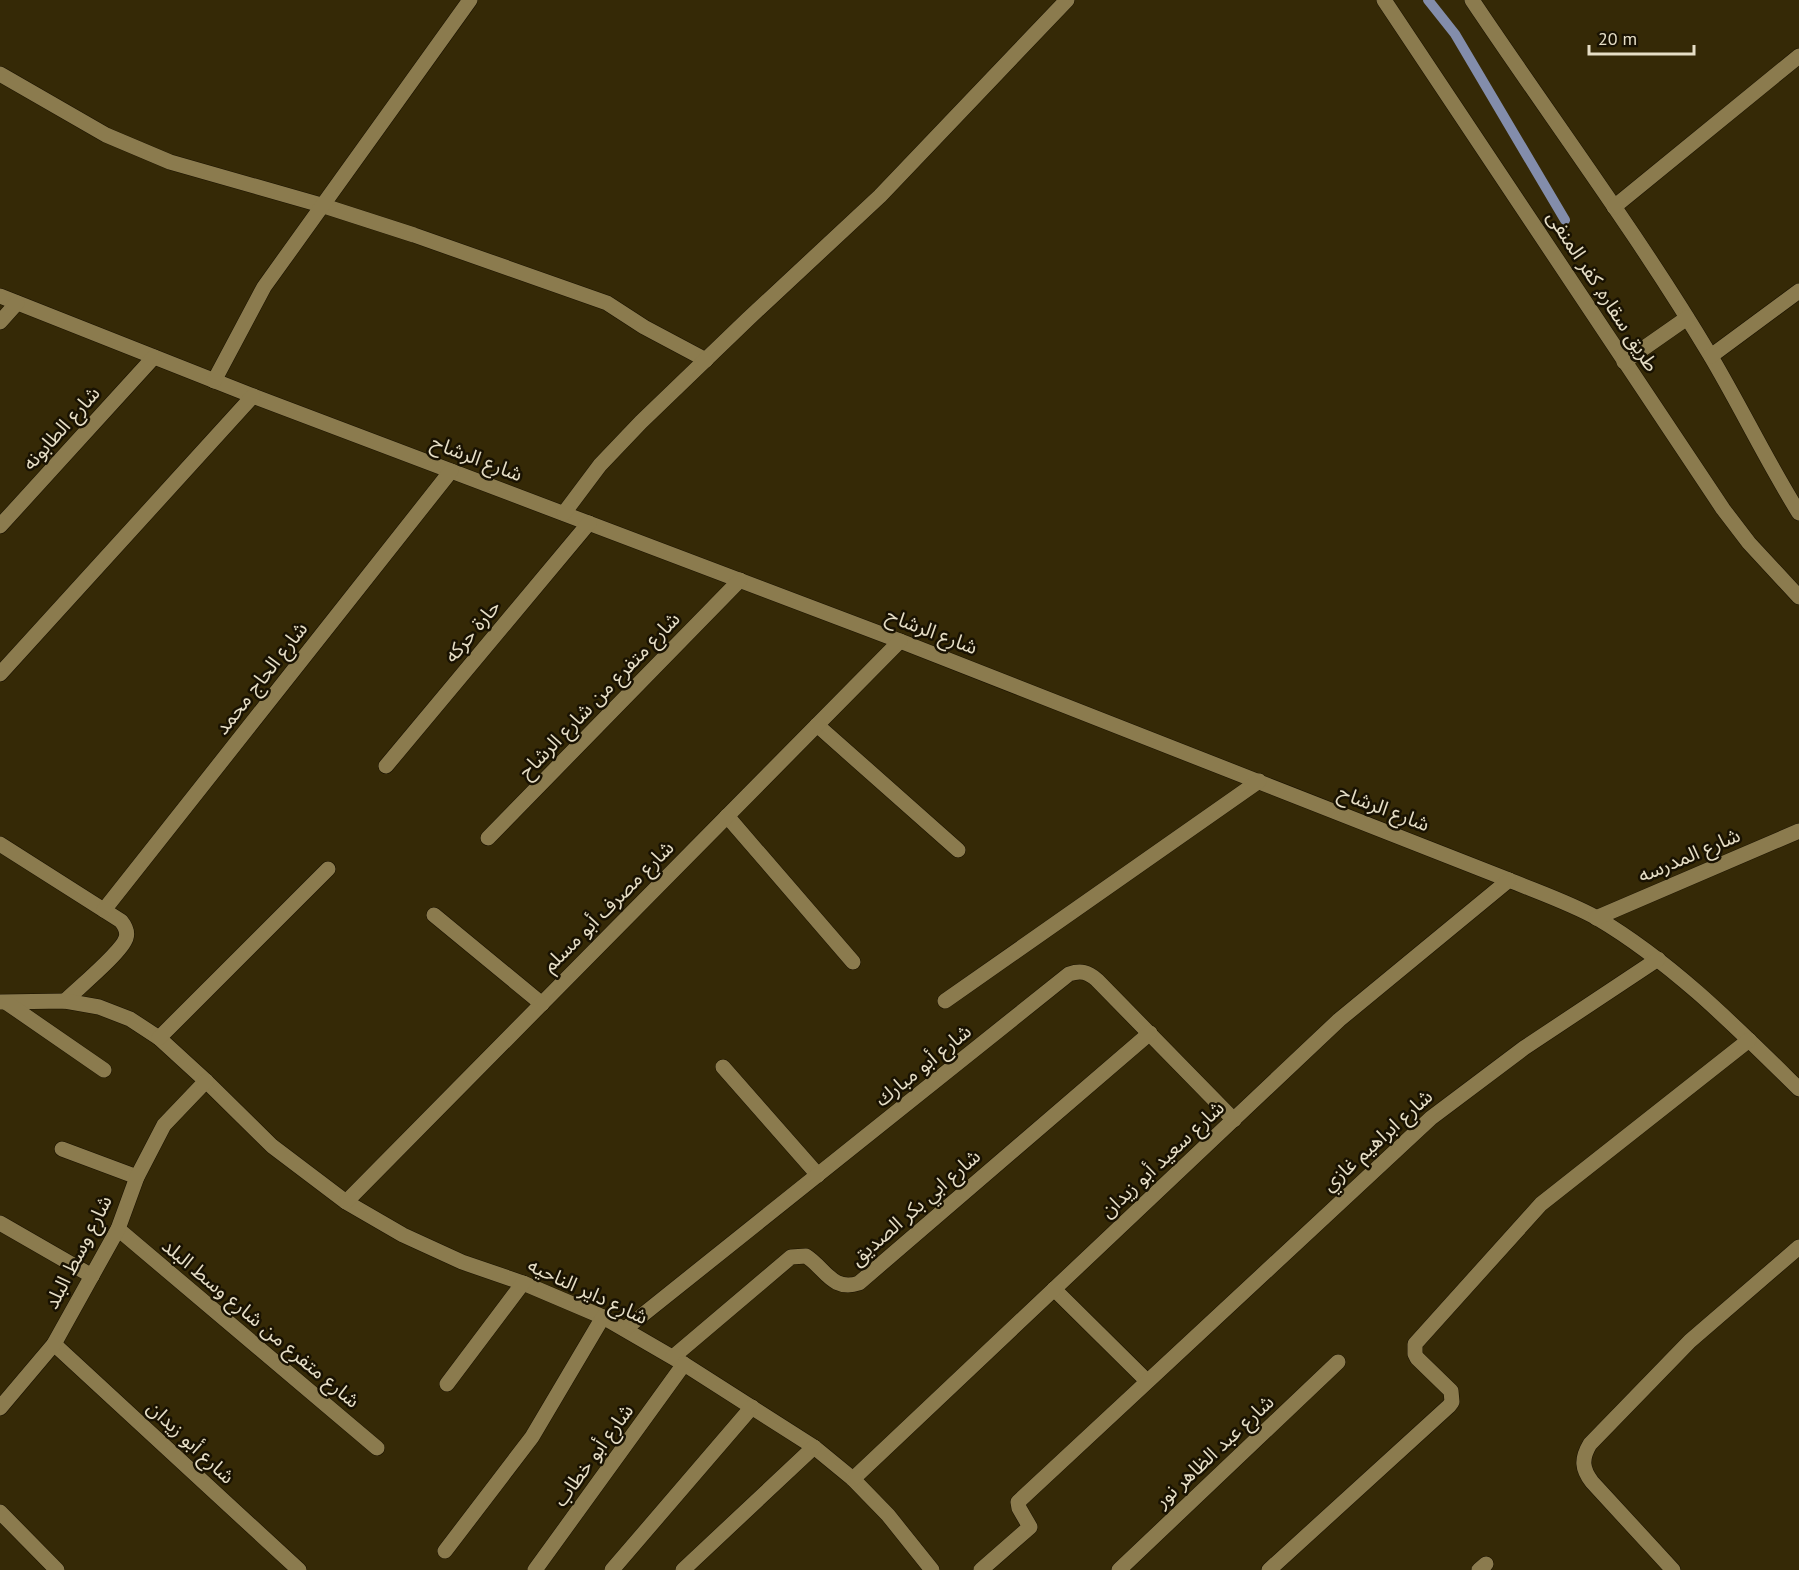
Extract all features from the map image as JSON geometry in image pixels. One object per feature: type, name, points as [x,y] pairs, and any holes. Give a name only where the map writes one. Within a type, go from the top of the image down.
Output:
[{"type":"street","points":[[214,381],[264,287],[470,0]]},
{"type":"street","points":[[564,513],[600,465],[706,360],[880,196],[1067,0]]},
{"type":"street","name":"طريق سقاره, كفر المنفى","points":[[1384,0],[1630,357],[1730,517],[1749,543],[1799,597]]},
{"type":"street","points":[[1472,0],[1614,207],[1681,322],[1710,356],[1799,513]]},
{"type":"street","points":[[1614,207],[1799,56]]},
{"type":"street","points":[[0,74],[106,135],[171,162],[321,205],[414,235],[608,303],[644,327],[706,360]]},
{"type":"street","points":[[1710,356],[1799,291]]},
{"type":"street","name":"شارع الرشاح","points":[[0,296],[214,381],[900,641],[1509,880],[1596,918],[1658,959],[1749,1040],[1799,1089]]},
{"type":"street","points":[[0,322],[17,303]]},
{"type":"street","points":[[1630,357],[1681,322]]},
{"type":"street","name":"شارع الطابونه","points":[[0,526],[154,357]]},
{"type":"street","points":[[0,674],[254,396]]},
{"type":"street","name":"شارع الحاج محمد","points":[[104,910],[451,471]]},
{"type":"street","name":"حارة حركه","points":[[386,766],[590,523]]},
{"type":"street","name":"شارع متفرع من شارع الرشاح","points":[[488,838],[740,580]]},
{"type":"street","name":"شارع مصرف أبو مسلم","points":[[346,1202],[900,641]]},
{"type":"street","points":[[817,725],[958,850]]},
{"type":"street","points":[[945,1001],[1259,781]]},
{"type":"street","points":[[727,816],[853,962]]},
{"type":"street","name":"شارع المدرسه","points":[[1596,918],[1799,831]]},
{"type":"street","points":[[0,844],[121,921],[126,933],[122,945],[65,1001]]},
{"type":"street","points":[[159,1038],[328,869]]},
{"type":"street","name":"شارع سعيد أبو زيدان","points":[[853,1479],[1339,1020],[1509,880]]},
{"type":"street","points":[[434,915],[542,1004]]},
{"type":"street","name":"شارع ابراهيم غازي","points":[[981,1570],[1029,1528],[1030,1525],[1019,1508],[1018,1502],[1431,1118],[1524,1048],[1658,959]]},
{"type":"street","name":"شارع أبو مبارك","points":[[625,1329],[1070,974],[1077,971],[1091,975],[1234,1120]]},
{"type":"street","name":"شارع داير الناحيه","points":[[4,1003],[65,1001],[99,1007],[130,1019],[159,1038],[272,1146],[346,1202],[422,1244],[462,1262],[523,1283],[603,1317],[679,1360],[814,1447],[853,1479],[888,1515],[928,1569]]},
{"type":"street","points":[[4,1003],[104,1070]]},
{"type":"street","name":"شارع ابي بكر الصديق","points":[[679,1360],[791,1257],[806,1256],[836,1283],[844,1286],[859,1283],[1150,1034]]},
{"type":"street","points":[[1269,1570],[1452,1402],[1450,1392],[1415,1354],[1414,1344],[1488,1260],[1541,1204],[1749,1040]]},
{"type":"street","points":[[723,1067],[818,1175]]},
{"type":"street","name":"شارع وسط البلد","points":[[0,1408],[54,1344],[118,1229],[137,1177],[164,1125],[206,1081]]},
{"type":"street","points":[[62,1149],[137,1177]]},
{"type":"street","points":[[0,1223],[92,1275]]},
{"type":"street","name":"شارع متفرع من شارع وسط البلد","points":[[118,1229],[377,1448]]},
{"type":"street","points":[[1673,1570],[1592,1482],[1583,1464],[1585,1453],[1590,1444],[1690,1341],[1799,1247]]},
{"type":"street","points":[[447,1384],[523,1283]]},
{"type":"street","points":[[1054,1289],[1147,1381]]},
{"type":"street","points":[[445,1551],[532,1437],[603,1317]]},
{"type":"street","name":"شارع أبو زيدان","points":[[54,1344],[299,1570]]},
{"type":"street","name":"شارع أبو خطاب","points":[[535,1570],[679,1360]]},
{"type":"street","name":"شارع عبد الظاهر نور","points":[[1119,1570],[1338,1362]]},
{"type":"street","points":[[612,1570],[752,1407]]},
{"type":"street","points":[[683,1570],[814,1447]]},
{"type":"street","points":[[0,1512],[57,1570]]},
{"type":"waterway","points":[[1428,0],[1455,34],[1565,220]]}]
